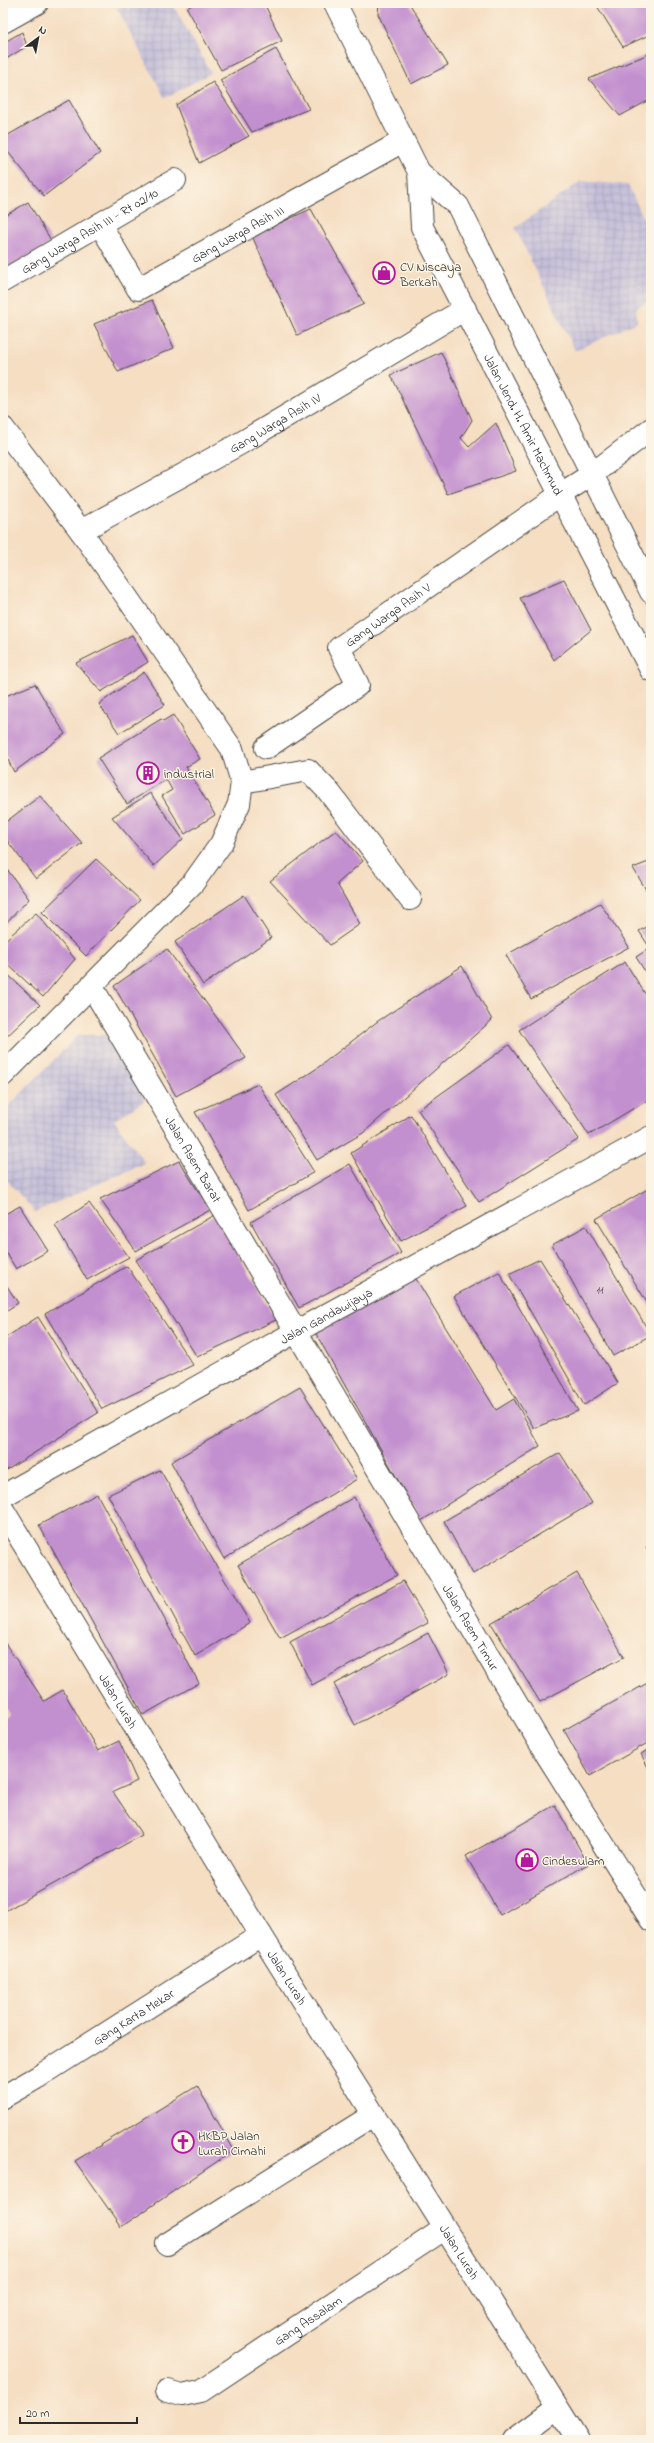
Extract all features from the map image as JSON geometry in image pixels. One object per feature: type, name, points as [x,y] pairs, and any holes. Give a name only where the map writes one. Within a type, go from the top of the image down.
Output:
[{"type":"main road","points":[[3,22],[37,3]]},
{"type":"main road","name":"Jalan Jend. H. Amir Machmud","points":[[335,3],[403,141],[420,172],[458,206],[591,475],[651,592]]},
{"type":"main road","name":"Gang Warga Asih III","points":[[100,224],[138,289],[403,141]]},
{"type":"main road","name":"Jalan Jend. H. Amir Machmud","points":[[420,172],[422,227],[651,670]]},
{"type":"main road","name":"Gang Warga Asih III - Rt 02/10","points":[[3,281],[175,180]]},
{"type":"main road","name":"Gang Warga Asih IV","points":[[81,531],[241,443],[465,309]]},
{"type":"main road","points":[[561,494],[591,475],[651,429]]},
{"type":"main road","points":[[3,1075],[92,987],[193,883],[221,844],[239,804],[242,782],[232,749],[81,531],[4,432]]},
{"type":"main road","name":"Gang Warga Asih V","points":[[266,748],[358,685],[339,648],[561,494]]},
{"type":"main road","points":[[242,782],[308,770],[329,792],[410,899]]},
{"type":"main road","name":"Jalan Asem Barat","points":[[92,987],[296,1331]]},
{"type":"main road","name":"Jalan Gandawijaya","points":[[3,1496],[296,1331],[651,1138]]},
{"type":"main road","name":"Jalan Asem Timur","points":[[296,1331],[547,1755],[651,1920]]},
{"type":"main road","name":"Jalan Lurah","points":[[3,1510],[373,2115],[578,2440]]},
{"type":"main road","name":"Gang Karta Mekar","points":[[3,2097],[38,2077],[262,1935]]},
{"type":"main road","points":[[167,2244],[373,2115]]},
{"type":"main road","name":"Gang Assalam","points":[[167,2391],[182,2396],[201,2391],[444,2229]]},
{"type":"main road","points":[[514,2440],[557,2408]]},
{"type":"shaded area","points":[[126,3],[172,3],[211,73],[165,98],[117,8]]},
{"type":"shaded area","points":[[581,181],[628,185],[651,234],[651,300],[636,308],[637,322],[575,351],[515,228]]},
{"type":"shaded area","points":[[78,1035],[106,1035],[146,1100],[114,1120],[145,1163],[35,1212],[3,1176],[3,1112]]},
{"type":"building","points":[[195,3],[264,3],[282,41],[221,70],[187,8]]},
{"type":"building","points":[[379,3],[409,3],[448,65],[411,84],[378,14]]},
{"type":"building","points":[[609,3],[651,3],[651,34],[623,47],[597,6]]},
{"type":"building","points":[[22,32],[27,46],[3,61],[3,43]]},
{"type":"building","points":[[276,49],[309,109],[252,132],[220,80]]},
{"type":"building","points":[[651,53],[651,99],[620,116],[589,79]]},
{"type":"building","points":[[213,82],[249,136],[199,163],[176,105]]},
{"type":"building","points":[[69,100],[100,153],[44,196],[3,146],[3,138]]},
{"type":"building","points":[[28,202],[52,242],[3,273],[3,217]]},
{"type":"building","points":[[311,209],[364,304],[297,335],[252,236]]},
{"type":"building","points":[[152,300],[174,348],[118,372],[94,324]]},
{"type":"building","points":[[441,352],[472,420],[461,438],[469,447],[496,423],[516,471],[448,494],[391,375]]},
{"type":"building","points":[[564,579],[591,630],[554,660],[520,598]]},
{"type":"building","points":[[132,635],[148,662],[101,692],[76,663]]},
{"type":"building","points":[[144,672],[165,705],[119,733],[99,704]]},
{"type":"building","points":[[35,684],[65,734],[14,772],[3,750],[3,697]]},
{"type":"building","name":"industrial","points":[[173,715],[200,759],[186,767],[215,815],[185,834],[162,796],[172,790],[166,779],[127,804],[98,758],[161,719],[163,721]]},
{"type":"building","points":[[150,793],[183,839],[154,866],[112,817]]},
{"type":"building","points":[[40,796],[82,843],[36,879],[3,835],[3,824]]},
{"type":"building","points":[[336,830],[363,861],[337,884],[360,924],[330,945],[270,881]]},
{"type":"building","points":[[96,859],[140,900],[86,956],[42,912]]},
{"type":"building","points":[[651,861],[651,898],[633,868]]},
{"type":"building","points":[[3,864],[29,899],[3,926]]},
{"type":"building","points":[[244,895],[271,938],[203,985],[175,942]]},
{"type":"building","points":[[600,903],[629,947],[531,999],[506,955]]},
{"type":"building","points":[[36,913],[75,959],[43,997],[3,960],[3,942]]},
{"type":"building","points":[[651,925],[651,981],[636,957],[650,948],[639,931]]},
{"type":"building","points":[[167,949],[246,1058],[176,1096],[114,986]]},
{"type":"building","points":[[625,962],[651,1003],[651,1098],[589,1135],[519,1030]]},
{"type":"building","points":[[462,966],[492,1020],[363,1133],[317,1160],[276,1095],[316,1069],[378,1021]]},
{"type":"building","points":[[3,970],[40,1005],[5,1038],[3,1036]]},
{"type":"building","points":[[509,1045],[579,1139],[479,1202],[418,1110]]},
{"type":"building","points":[[258,1084],[314,1172],[249,1210],[195,1112]]},
{"type":"building","points":[[411,1115],[467,1206],[401,1241],[351,1153]]},
{"type":"building","points":[[179,1161],[210,1210],[136,1251],[100,1199]]},
{"type":"building","points":[[350,1164],[401,1253],[299,1308],[251,1222]]},
{"type":"building","points":[[651,1187],[651,1309],[596,1219]]},
{"type":"building","points":[[89,1203],[129,1257],[87,1280],[55,1225]]},
{"type":"building","points":[[20,1206],[48,1251],[16,1269],[3,1247],[3,1215]]},
{"type":"building","points":[[215,1215],[276,1320],[197,1357],[136,1260]]},
{"type":"building","points":[[586,1226],[651,1335],[613,1356],[552,1245]]},
{"type":"building","points":[[540,1259],[618,1383],[584,1405],[509,1274]]},
{"type":"building","points":[[127,1266],[193,1365],[102,1409],[45,1314]]},
{"type":"building","points":[[499,1272],[578,1411],[534,1428],[454,1296]]},
{"type":"building","points":[[413,1274],[496,1410],[514,1399],[540,1446],[421,1521],[315,1332]]},
{"type":"building","points":[[3,1280],[18,1303],[3,1313]]},
{"type":"building","points":[[38,1317],[98,1413],[7,1470],[3,1464],[3,1339]]},
{"type":"building","points":[[300,1387],[357,1479],[224,1559],[171,1462]]},
{"type":"building","points":[[560,1453],[592,1503],[473,1574],[444,1521]]},
{"type":"building","points":[[160,1470],[250,1623],[195,1656],[108,1495]]},
{"type":"building","points":[[97,1494],[199,1683],[143,1715],[39,1525]]},
{"type":"building","points":[[354,1497],[397,1575],[280,1638],[238,1565]]},
{"type":"building","points":[[651,1544],[651,1555],[646,1547]]},
{"type":"building","points":[[577,1573],[624,1657],[540,1702],[491,1623]]},
{"type":"building","points":[[403,1581],[428,1623],[312,1685],[290,1642]]},
{"type":"building","points":[[428,1633],[449,1674],[355,1725],[334,1684]]},
{"type":"building","points":[[3,1640],[44,1701],[63,1690],[98,1751],[119,1741],[137,1781],[113,1792],[142,1835],[3,1912],[3,1718],[9,1714],[3,1704]]},
{"type":"building","points":[[651,1681],[651,1741],[590,1776],[564,1730]]},
{"type":"building","points":[[651,1748],[651,1773],[641,1754]]},
{"type":"building","name":"Cindesulam","points":[[555,1805],[588,1864],[500,1915],[466,1856]]},
{"type":"building","points":[[197,2086],[234,2150],[121,2227],[75,2161]]},
{"type":"place","name":"CV Niscaya Berkah","points":[[384,273]]},
{"type":"place","name":"industrial","points":[[148,773]]},
{"type":"place","name":"Cindesulam","points":[[527,1860]]},
{"type":"place","name":"HKBP Jalan Lurah Cimahi","points":[[183,2142]]}]
